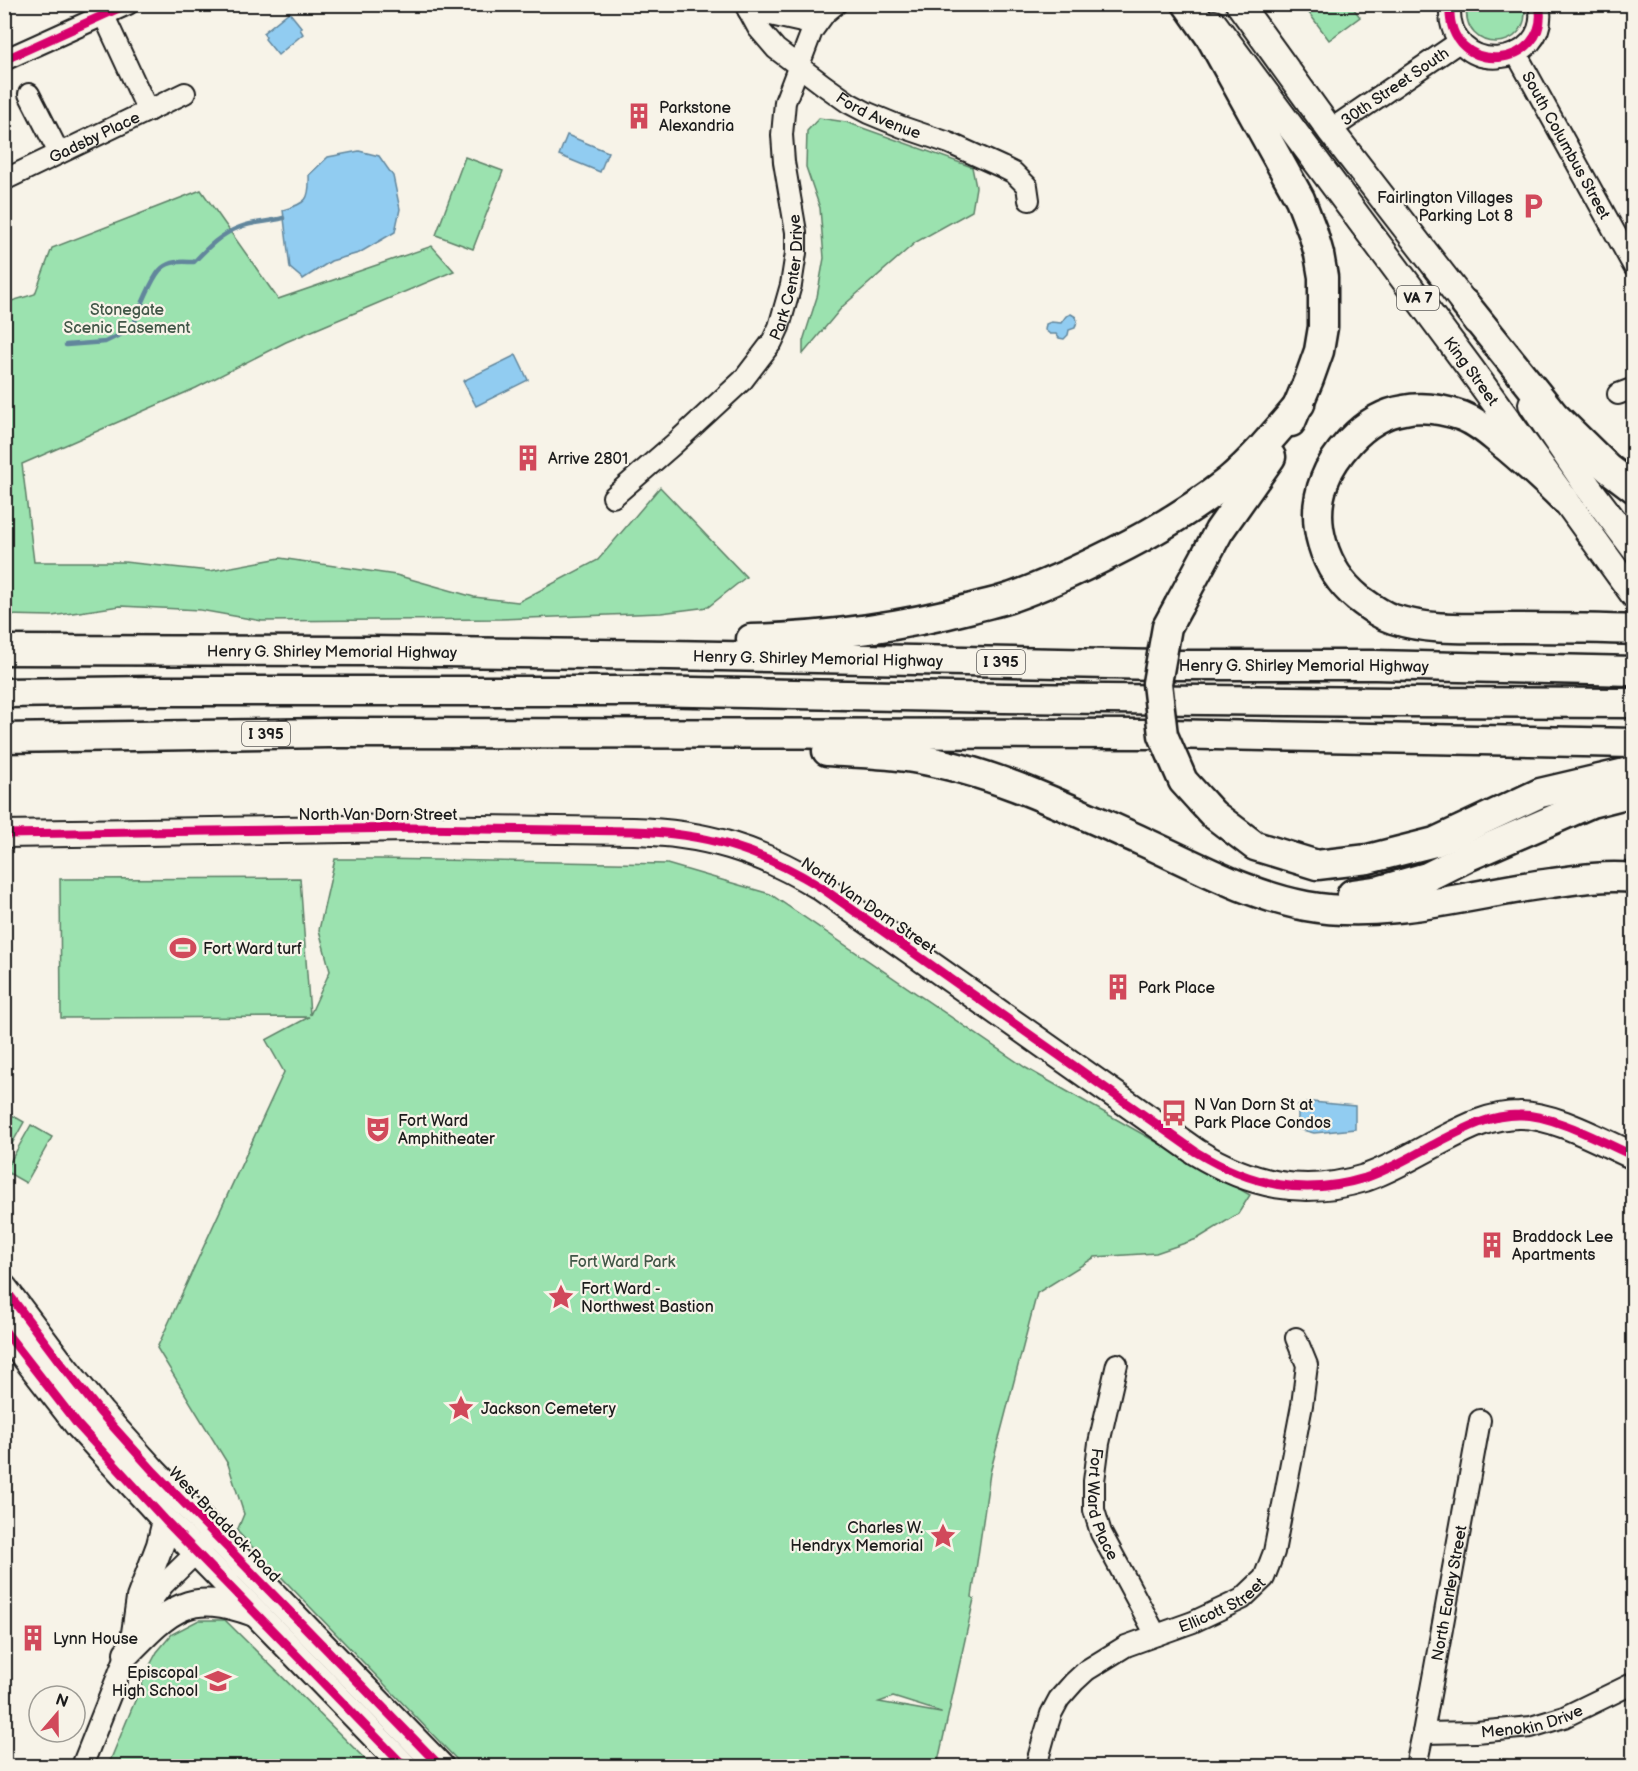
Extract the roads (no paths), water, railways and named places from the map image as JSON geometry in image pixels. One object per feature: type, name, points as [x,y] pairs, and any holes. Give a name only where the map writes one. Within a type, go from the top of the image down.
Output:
[{"type":"highway","points":[[1187,4],[1211,39],[1300,199],[1316,244],[1323,277],[1323,327],[1319,351],[1300,404],[1282,441],[1219,531],[1167,627],[1157,683],[1163,735],[1183,781],[1213,814],[1256,846],[1317,865],[1368,859],[1435,842],[1540,793],[1634,771]]},
{"type":"highway","points":[[1465,304],[1554,415],[1602,462],[1634,488]]},
{"type":"highway","points":[[369,651],[512,644],[795,638],[876,628],[957,612],[1012,597],[1146,536],[1228,481],[1266,444],[1300,404]]},
{"type":"highway","points":[[1564,499],[1523,460],[1477,424],[1444,411],[1404,410],[1371,423],[1357,434],[1335,460],[1325,478],[1319,496],[1319,529],[1333,571],[1349,590],[1370,607],[1391,618],[1432,627],[1634,630]]},
{"type":"highway","name":"Henry G. Shirley Memorial Highway","points":[[4,650],[369,651],[1160,665],[1376,665],[1634,671]]},
{"type":"highway","points":[[1376,665],[1634,651]]},
{"type":"highway","points":[[4,693],[642,691],[1099,699],[1634,703]]},
{"type":"highway","name":"I 395","points":[[4,738],[328,733],[1163,734],[1634,743]]},
{"type":"highway","points":[[528,733],[912,758],[967,770],[1076,812],[1243,887],[1306,906],[1356,910],[1444,902],[1508,889],[1573,880],[1604,877],[1634,878]]},
{"type":"highway","points":[[1243,887],[1274,893],[1341,896],[1381,890],[1427,878],[1469,856],[1591,803],[1634,792]]},
{"type":"main road","name":"King Street","points":[[1200,4],[1314,156],[1634,595]]},
{"type":"main road","name":"King Street","points":[[1239,4],[1330,130],[1465,304],[1588,487],[1634,548]]},
{"type":"main road","name":"North Van Dorn Street","points":[[4,834],[411,828],[668,832],[701,837],[763,856],[819,886],[1196,1152],[1247,1178],[1271,1184],[1302,1187],[1348,1182],[1367,1177],[1477,1122],[1520,1114],[1537,1116],[1634,1156]]},
{"type":"main road","name":"West Braddock Road","points":[[4,1288],[100,1412],[154,1472],[440,1767]]},
{"type":"main road","points":[[4,1330],[78,1425],[166,1521],[404,1767]]},
{"type":"main road","points":[[131,1643],[140,1599],[160,1545],[166,1521]]},
{"type":"main road","points":[[131,1643],[165,1616],[185,1607],[208,1602],[230,1605],[255,1614]]},
{"type":"street","points":[[4,60],[102,10],[128,4]]},
{"type":"street","name":"Park Center Drive","points":[[613,496],[674,444],[743,380],[772,342],[779,327],[791,285],[796,253],[796,232],[785,173],[782,135],[784,102],[812,31],[818,21],[836,4]]},
{"type":"street","points":[[1450,4],[1451,26],[1459,42],[1485,58],[1499,59],[1516,54],[1530,43],[1536,32],[1540,16],[1539,4]]},
{"type":"street","points":[[746,7],[802,22],[818,21]]},
{"type":"street","name":"Ford Avenue","points":[[746,7],[758,28],[776,49],[849,103],[902,127],[949,143],[1014,173],[1027,186],[1029,200]]},
{"type":"street","points":[[102,10],[148,111]]},
{"type":"street","name":"30th Street South","points":[[1330,130],[1459,42]]},
{"type":"street","name":"South Columbus Street","points":[[1516,54],[1634,267]]},
{"type":"street","name":"Gadsby Place","points":[[4,180],[185,93]]},
{"type":"street","points":[[29,94],[59,153]]},
{"type":"street","name":"Ellicott Street","points":[[1036,1767],[1052,1714],[1059,1699],[1087,1670],[1126,1646],[1193,1622],[1242,1599],[1264,1578],[1274,1552],[1302,1406],[1307,1365],[1296,1338]]},
{"type":"street","name":"Fort Ward Place","points":[[1117,1364],[1099,1443],[1094,1481],[1094,1510],[1101,1533],[1156,1635]]},
{"type":"street","name":"North Earley Street","points":[[1416,1767],[1480,1420]]},
{"type":"street","points":[[81,1767],[147,1606],[164,1584],[197,1553],[213,1534]]},
{"type":"street","name":"Menokin Drive","points":[[1424,1733],[1476,1732],[1531,1727],[1564,1717],[1634,1683]]},
{"type":"water","points":[[289,12],[302,28],[300,29],[303,34],[278,55],[263,33]]},
{"type":"water","points":[[567,135],[608,152],[600,172],[559,155]]},
{"type":"water","points":[[359,151],[379,156],[393,176],[400,209],[395,232],[359,253],[331,261],[303,279],[290,268],[283,210],[305,199],[309,190],[309,175],[328,157]]},
{"type":"water","points":[[1071,314],[1076,317],[1077,321],[1075,328],[1069,330],[1064,339],[1045,330],[1046,324],[1061,323],[1066,316]]},
{"type":"water","points":[[516,355],[528,380],[476,406],[463,381]]},
{"type":"water","points":[[1312,1102],[1355,1106],[1355,1129],[1314,1133],[1298,1129],[1298,1105]]},
{"type":"waterway","points":[[66,345],[105,342],[132,329],[149,287],[158,272],[166,265],[194,262],[215,241],[240,227],[283,218]]},
{"type":"place","name":"Parkstone Alexandria","points":[[639,116]]},
{"type":"place","name":"Fairlington Villages Parking Lot 8","points":[[1533,206]]},
{"type":"place","name":"Arrive 2801","points":[[528,458]]},
{"type":"place","name":"Fort Ward turf","points":[[183,948]]},
{"type":"place","name":"Park Place","points":[[1118,987]]},
{"type":"place","name":"N Van Dorn St at Park Place Condos","points":[[1174,1113]]},
{"type":"place","name":"Fort Ward Amphitheater","points":[[378,1129]]},
{"type":"place","name":"Braddock Lee Apartments","points":[[1492,1245]]},
{"type":"place","name":"Fort Ward - Northwest Bastion","points":[[561,1297]]},
{"type":"place","name":"Jackson Cemetery","points":[[461,1408]]},
{"type":"place","name":"Charles W. Hendryx Memorial","points":[[943,1536]]},
{"type":"place","name":"Lynn House","points":[[33,1638]]},
{"type":"place","name":"Episcopal High School","points":[[218,1681]]},
{"type":"park label","name":"Stonegate Scenic Easement","points":[[127,318]]},
{"type":"park label","name":"Fort Ward Park","points":[[622,1261]]}]
